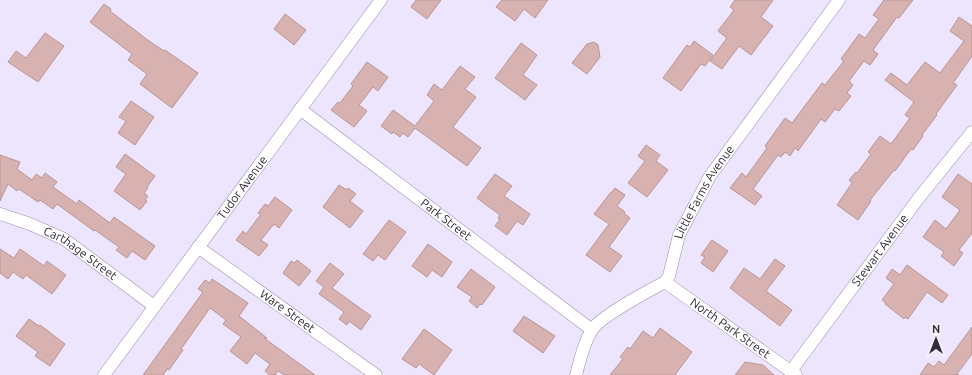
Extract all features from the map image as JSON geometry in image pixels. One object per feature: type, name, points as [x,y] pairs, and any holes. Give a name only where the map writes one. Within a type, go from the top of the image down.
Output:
[{"type":"street","name":"Tudor Avenue","points":[[104,375],[380,0]]},
{"type":"street","name":"Little Farms Avenue","points":[[665,282],[669,276],[679,235],[710,176],[839,0]]},
{"type":"street","name":"Park Street","points":[[300,109],[592,330]]},
{"type":"street","name":"Stewart Avenue","points":[[793,373],[918,199],[972,132]]},
{"type":"street","name":"Carthage Street","points":[[0,214],[30,224],[64,239],[154,306]]},
{"type":"street","name":"Ware Street","points":[[198,247],[376,375]]},
{"type":"street","points":[[576,375],[582,352],[592,330],[607,316],[665,282]]},
{"type":"street","name":"North Park Street","points":[[665,282],[793,373]]},
{"type":"building","points":[[416,0],[441,0],[427,19],[411,7]]},
{"type":"building","points":[[502,0],[548,0],[535,18],[524,9],[515,21],[496,7]]},
{"type":"building","points":[[735,0],[773,0],[761,17],[773,26],[751,55],[739,46],[722,69],[710,61],[727,38],[718,31],[734,10],[730,7]]},
{"type":"building","points":[[884,0],[913,0],[899,18],[897,17],[873,50],[878,54],[870,65],[864,61],[849,81],[853,85],[847,93],[851,96],[839,111],[835,109],[825,122],[821,119],[798,151],[795,148],[790,156],[785,152],[781,157],[778,155],[753,189],[762,196],[755,205],[730,188],[742,173],[746,177],[767,148],[765,146],[785,118],[792,123],[822,83],[825,85],[844,61],[841,59],[859,34],[865,38],[879,19],[873,15]]},
{"type":"building","points":[[104,4],[111,9],[110,11],[149,41],[164,51],[165,50],[198,73],[172,108],[140,84],[147,74],[128,60],[132,54],[90,22]]},
{"type":"building","points":[[285,14],[306,30],[294,45],[274,29]]},
{"type":"building","points":[[959,17],[972,26],[972,56],[953,83],[957,85],[922,135],[923,136],[913,150],[911,149],[895,171],[894,170],[870,200],[871,201],[858,220],[837,205],[852,183],[849,180],[856,172],[857,173],[871,154],[868,152],[880,136],[891,144],[910,118],[905,115],[914,102],[885,80],[891,73],[907,85],[925,62],[940,73],[964,41],[950,31]]},
{"type":"building","points":[[45,33],[64,46],[38,82],[8,62],[16,51],[26,58]]},
{"type":"building","points":[[694,41],[713,55],[705,66],[701,64],[681,91],[663,78],[687,45],[690,47]]},
{"type":"building","points":[[594,42],[598,45],[600,57],[587,74],[572,63],[587,44]]},
{"type":"building","points":[[521,43],[537,55],[523,75],[537,85],[525,100],[495,78]]},
{"type":"building","points":[[367,62],[388,77],[378,91],[373,87],[359,105],[367,111],[354,127],[331,110],[338,102],[340,103],[353,86],[351,84]]},
{"type":"building","points":[[460,66],[475,77],[465,89],[476,97],[453,127],[481,148],[467,166],[415,128],[408,137],[403,133],[400,137],[393,132],[392,134],[381,126],[393,110],[415,126],[434,101],[427,95],[434,84],[442,90]]},
{"type":"building","points":[[131,101],[154,117],[135,145],[118,133],[126,121],[119,117]]},
{"type":"building","points":[[646,145],[660,155],[656,161],[668,170],[647,197],[628,183],[645,161],[638,156]]},
{"type":"building","points":[[125,154],[155,176],[144,193],[148,196],[145,200],[147,201],[140,210],[114,191],[126,174],[116,167]]},
{"type":"building","points":[[0,155],[20,162],[17,169],[32,180],[36,174],[42,178],[45,173],[57,182],[53,187],[77,204],[79,200],[110,223],[114,217],[155,246],[145,260],[132,251],[127,258],[116,250],[119,247],[57,204],[53,209],[40,200],[38,202],[19,189],[17,191],[8,184],[0,201]]},
{"type":"building","points":[[495,174],[512,186],[504,196],[530,214],[523,225],[517,221],[507,235],[495,226],[500,219],[498,218],[500,215],[477,198]]},
{"type":"building","points":[[958,174],[972,184],[972,233],[959,250],[963,253],[954,266],[941,256],[944,252],[923,237],[935,220],[946,229],[960,210],[942,197]]},
{"type":"building","points":[[339,185],[347,190],[348,188],[356,194],[350,201],[363,211],[350,228],[323,207]]},
{"type":"building","points":[[615,188],[625,195],[617,206],[630,218],[609,247],[622,256],[610,272],[586,255],[609,224],[594,214]]},
{"type":"building","points":[[275,197],[292,210],[279,228],[274,224],[261,240],[268,245],[259,256],[236,240],[243,231],[246,234],[261,214],[258,213],[265,204],[268,206]]},
{"type":"building","points":[[389,220],[406,232],[385,260],[378,255],[373,261],[363,254]]},
{"type":"building","points":[[712,240],[728,251],[713,272],[701,263],[705,257],[701,255]]},
{"type":"building","points":[[428,244],[452,262],[442,277],[432,270],[427,277],[412,266]]},
{"type":"building","points":[[0,249],[14,258],[20,249],[44,266],[47,261],[66,275],[52,294],[26,275],[23,279],[13,272],[8,279],[0,273]]},
{"type":"building","points":[[775,259],[785,266],[766,291],[792,310],[780,326],[730,288],[744,268],[760,279]]},
{"type":"building","points":[[297,260],[311,271],[299,286],[283,273],[291,261],[294,263]]},
{"type":"building","points":[[330,263],[344,274],[332,288],[371,316],[361,330],[349,321],[347,325],[339,319],[344,312],[319,294],[324,287],[316,281]]},
{"type":"building","points":[[907,265],[948,295],[942,303],[927,292],[908,319],[905,317],[904,319],[882,300],[894,284],[886,278],[892,269],[900,275]]},
{"type":"building","points":[[471,269],[495,287],[482,305],[480,304],[477,308],[469,301],[472,297],[457,287]]},
{"type":"building","points":[[212,279],[248,303],[239,316],[267,338],[264,338],[315,375],[284,375],[278,371],[275,375],[270,375],[265,371],[270,364],[255,353],[247,364],[230,351],[241,337],[223,324],[226,320],[210,308],[181,349],[183,350],[169,370],[167,369],[163,375],[143,375],[203,292],[198,289],[205,280],[210,283]]},
{"type":"building","points":[[524,316],[555,336],[543,353],[513,331]]},
{"type":"building","points":[[29,319],[39,326],[40,325],[65,344],[50,366],[35,356],[38,352],[16,336]]},
{"type":"building","points":[[972,327],[972,354],[957,374],[959,375],[920,375],[928,363],[934,367],[939,361],[944,365]]},
{"type":"building","points":[[660,328],[692,352],[675,375],[610,375],[623,359],[620,357],[628,347],[630,349],[643,331],[653,338]]},
{"type":"building","points":[[424,329],[452,350],[434,375],[419,364],[416,368],[402,359]]},
{"type":"building","points":[[745,362],[763,365],[774,375],[735,375]]}]
